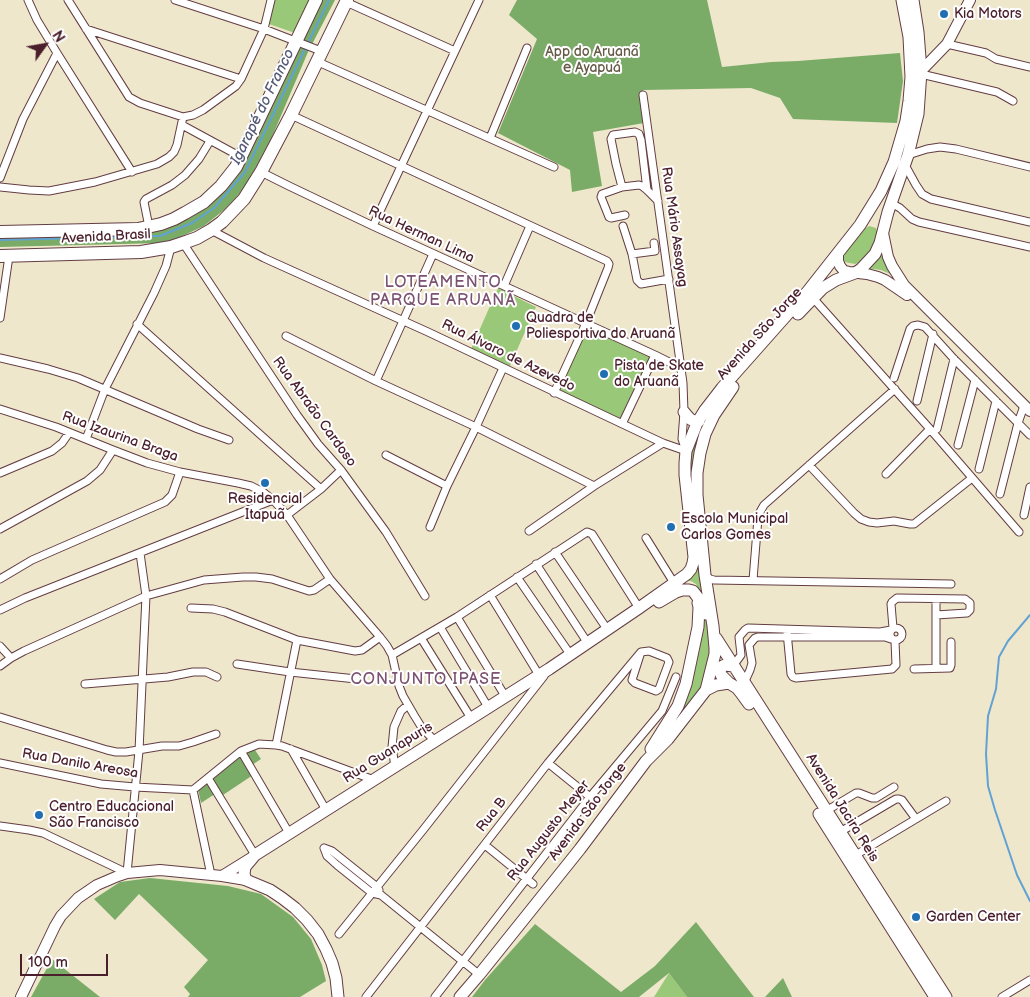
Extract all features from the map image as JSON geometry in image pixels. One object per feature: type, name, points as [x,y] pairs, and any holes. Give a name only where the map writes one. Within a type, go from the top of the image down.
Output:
[{"type":"highway","name":"Avenida Brasil","points":[[0,232],[125,230],[148,227],[174,219],[204,202],[225,182],[236,168],[316,0]]},
{"type":"highway","name":"Avenida Brasil","points":[[4,256],[141,252],[177,245],[197,238],[222,222],[244,199],[262,172],[291,115],[318,54],[346,1]]},
{"type":"main road","name":"Avenida São Jorge","points":[[694,557],[685,475],[686,451],[699,421],[722,388],[808,291],[838,254],[867,215],[881,191],[894,162],[909,101],[911,77],[908,37],[902,0]]},
{"type":"main road","name":"Avenida São Jorge","points":[[460,997],[592,834],[646,761],[668,739],[706,690],[715,654],[697,495],[698,467],[704,434],[726,395],[812,298],[829,284],[865,266],[875,254],[907,160],[918,114],[921,73],[918,32],[912,0]]},
{"type":"main road","points":[[684,412],[690,419],[699,421]]},
{"type":"main road","name":"Rua Guanapuris","points":[[255,855],[544,672],[639,608],[691,570],[694,557]]},
{"type":"main road","name":"Rua Guanapuris","points":[[570,654],[589,645],[676,592],[688,590],[693,591],[696,595]]},
{"type":"main road","name":"Avenida São Jorge","points":[[696,595],[701,602],[714,634]]},
{"type":"main road","points":[[636,774],[678,706],[686,684],[698,628],[699,607],[696,595]]},
{"type":"main road","name":"Avenida Jacira Reis","points":[[714,634],[854,856],[946,997]]},
{"type":"main road","points":[[729,684],[721,675],[720,670],[721,666],[733,666]]},
{"type":"main road","points":[[706,690],[718,684],[729,684]]},
{"type":"main road","name":"Avenida Jacira Reis","points":[[729,684],[737,688],[746,699],[935,997]]},
{"type":"main road","points":[[255,855],[245,867],[244,874],[246,880],[270,890],[295,908],[307,920],[318,934],[332,963],[338,997]]},
{"type":"main road","points":[[453,997],[482,965],[494,957]]},
{"type":"street","points":[[28,0],[57,53],[132,172]]},
{"type":"street","points":[[68,0],[129,97],[140,103],[183,117],[198,113],[236,86],[264,29],[271,0]]},
{"type":"street","points":[[175,0],[298,41],[318,54],[427,110],[554,167]]},
{"type":"street","points":[[373,226],[478,0]]},
{"type":"street","points":[[970,0],[947,44],[921,73],[997,92],[1013,101]]},
{"type":"street","points":[[346,1],[455,51]]},
{"type":"street","points":[[86,29],[241,79]]},
{"type":"street","points":[[947,44],[986,53],[996,59],[1030,67]]},
{"type":"street","points":[[490,138],[528,48]]},
{"type":"street","points":[[0,178],[24,119],[57,53]]},
{"type":"street","name":"Rua Mário Assayag","points":[[643,94],[681,368],[684,396],[682,439],[686,451]]},
{"type":"street","points":[[291,115],[607,261],[609,264],[608,268],[586,323],[554,393]]},
{"type":"street","points":[[0,187],[49,191],[96,182],[157,164],[169,158],[177,146],[183,117]]},
{"type":"street","points":[[182,125],[241,157]]},
{"type":"street","points":[[622,187],[612,137],[616,134],[635,132],[639,134],[641,140],[648,190]]},
{"type":"street","points":[[148,227],[144,202],[146,199],[172,185],[185,175],[199,159],[210,141]]},
{"type":"street","points":[[1030,167],[956,149],[940,147],[927,149],[907,160],[916,185],[922,194],[931,199],[1030,222]]},
{"type":"street","name":"Rua Herman Lima","points":[[262,172],[373,226],[681,368]]},
{"type":"street","points":[[625,215],[609,217],[601,197],[602,194],[622,187],[639,185],[648,190],[658,201]]},
{"type":"street","points":[[890,206],[919,222],[1030,247]]},
{"type":"street","points":[[504,286],[530,226]]},
{"type":"street","points":[[623,226],[632,254],[637,280],[641,284],[668,279]]},
{"type":"street","name":"Rua Álvaro de Azevedo","points":[[211,230],[264,258],[428,332],[663,444],[686,451]]},
{"type":"street","points":[[883,232],[888,257],[894,271],[904,285],[1027,409],[1018,423],[1000,494]]},
{"type":"street","points":[[632,254],[655,251],[654,243]]},
{"type":"street","points":[[86,439],[105,389],[177,245]]},
{"type":"street","name":"Rua Abraão Cardoso","points":[[177,245],[318,444],[341,470],[386,532],[425,596]]},
{"type":"street","points":[[376,381],[433,254]]},
{"type":"street","points":[[838,254],[838,261],[844,271],[852,274],[866,274],[886,280],[928,310]]},
{"type":"street","points":[[0,318],[4,256]]},
{"type":"street","points":[[812,298],[895,390],[934,429],[972,478],[1019,532]]},
{"type":"street","points":[[137,324],[321,489]]},
{"type":"street","points":[[894,378],[910,329],[918,325],[925,327],[954,360],[1030,435]]},
{"type":"street","points":[[917,401],[932,334]]},
{"type":"street","points":[[286,336],[594,486]]},
{"type":"street","points":[[622,424],[655,355]]},
{"type":"street","points":[[0,358],[78,378],[198,429],[229,440]]},
{"type":"street","points":[[886,474],[934,429],[954,360]]},
{"type":"street","points":[[430,527],[447,486],[503,368]]},
{"type":"street","points":[[958,445],[975,380]]},
{"type":"street","points":[[753,580],[758,518],[764,505],[895,390]]},
{"type":"street","points":[[979,469],[996,401]]},
{"type":"street","name":"Rua Izaurina Braga","points":[[0,409],[69,432],[147,463],[180,472],[251,486],[263,492],[287,515],[330,579],[380,637],[392,655]]},
{"type":"street","points":[[0,473],[52,451],[62,443],[69,432]]},
{"type":"street","points":[[529,531],[594,486],[663,444]]},
{"type":"street","points":[[0,529],[87,481],[100,470],[113,450]]},
{"type":"street","points":[[386,455],[447,486]]},
{"type":"street","points":[[809,465],[861,519],[877,523],[894,521],[910,524],[917,521],[972,478]]},
{"type":"street","points":[[287,515],[321,489],[341,470]]},
{"type":"street","points":[[0,579],[32,560],[165,502],[172,495],[180,472]]},
{"type":"street","points":[[1024,515],[1030,487]]},
{"type":"street","points":[[0,610],[25,598],[273,500]]},
{"type":"street","points":[[435,741],[422,728],[408,705],[399,686],[392,655],[458,617],[587,532],[592,534],[639,608]]},
{"type":"street","points":[[646,538],[674,583]]},
{"type":"street","points":[[556,552],[606,629]]},
{"type":"street","points":[[127,873],[138,751],[146,596],[140,553]]},
{"type":"street","points":[[536,564],[587,642]]},
{"type":"street","points":[[705,575],[714,580],[951,584]]},
{"type":"street","points":[[0,666],[11,658],[146,596],[204,580],[243,576],[256,577],[272,579],[309,591],[314,590],[330,579]]},
{"type":"street","points":[[517,577],[570,654]]},
{"type":"street","points":[[339,934],[423,830],[544,672],[490,595]]},
{"type":"street","points":[[787,633],[791,674],[793,677],[892,669],[896,665],[893,640],[889,636],[892,629],[891,604],[894,600],[897,598],[965,600],[970,603],[970,610],[967,613],[936,615]]},
{"type":"street","points":[[936,599],[936,668]]},
{"type":"street","points":[[191,608],[213,609],[226,612],[297,640],[358,651],[380,637]]},
{"type":"street","points":[[458,617],[506,696]]},
{"type":"street","points":[[440,626],[488,707]]},
{"type":"street","points":[[733,666],[741,655],[739,640],[741,634],[748,628],[787,633],[886,638],[893,640],[901,638],[902,632],[899,628],[880,632],[787,633],[758,637],[749,645]]},
{"type":"street","points":[[741,634],[749,645],[752,664],[744,683]]},
{"type":"street","points":[[421,638],[471,718]]},
{"type":"street","points":[[276,745],[297,640]]},
{"type":"street","points":[[914,669],[951,667],[951,642]]},
{"type":"street","points":[[0,646],[11,658]]},
{"type":"street","points":[[650,651],[667,658],[669,662],[659,689],[656,691],[634,683],[632,680],[641,652],[650,651]]},
{"type":"street","name":"Rua B","points":[[366,997],[548,763],[641,652]]},
{"type":"street","points":[[237,664],[356,679]]},
{"type":"street","points":[[85,684],[142,680],[193,672],[206,672],[217,677]]},
{"type":"street","name":"Rua Augusto Meyer","points":[[435,997],[462,961],[530,882],[590,797],[662,711],[676,677]]},
{"type":"street","points":[[395,767],[392,747],[394,727],[401,711],[408,705]]},
{"type":"street","points":[[0,717],[107,750],[126,752],[162,746],[179,746],[216,734]]},
{"type":"street","points":[[211,875],[193,790],[241,751],[259,744],[282,746],[374,780]]},
{"type":"street","points":[[291,749],[326,810]]},
{"type":"street","points":[[241,751],[289,833]]},
{"type":"street","name":"Rua Danilo Areosa","points":[[0,763],[101,784],[193,790]]},
{"type":"street","points":[[548,763],[590,797]]},
{"type":"street","points":[[208,778],[255,855]]},
{"type":"street","points":[[826,811],[856,793],[859,792],[876,798],[894,787]]},
{"type":"street","points":[[840,832],[896,799],[902,800],[916,818]]},
{"type":"street","points":[[854,856],[946,801]]},
{"type":"street","points":[[0,826],[43,833],[127,873]]},
{"type":"street","points":[[485,845],[530,882]]},
{"type":"street","points":[[375,890],[327,856],[324,848],[337,855],[375,890],[476,972]]},
{"type":"street","name":"Rua Guanapuris","points":[[222,876],[255,855]]},
{"type":"street","points":[[21,997],[55,926],[78,898],[97,885],[127,873],[160,870],[246,880]]},
{"type":"street","points":[[1002,997],[1030,980]]},
{"type":"green space","points":[[274,0],[309,0],[295,33],[269,24]]},
{"type":"green space","points":[[319,0],[335,0],[308,52],[272,137],[248,182],[224,210],[204,226],[162,243],[0,247],[0,233],[159,227],[217,194]]},
{"type":"green space","name":"App do Aruanã e Ayapuá","points":[[517,0],[707,0],[722,67],[900,53],[903,81],[897,123],[793,119],[780,98],[751,88],[643,90],[644,123],[593,132],[602,186],[572,192],[570,170],[498,133],[537,39],[509,15]]},
{"type":"green space","points":[[869,226],[876,228],[878,233],[873,249],[863,260],[856,264],[845,262],[843,258],[846,252],[864,229]]},
{"type":"green space","points":[[883,249],[895,276],[881,270],[866,268]]},
{"type":"green space","points":[[498,288],[536,307],[509,368],[471,349]]},
{"type":"green space","points":[[587,326],[652,357],[620,421],[558,392]]},
{"type":"green space","points":[[720,396],[697,450],[708,613],[696,584],[686,581],[693,574],[689,459],[699,426]]},
{"type":"green space","points":[[700,606],[712,643],[704,683],[659,743],[682,703]]},
{"type":"green space","points":[[255,750],[261,759],[249,767],[253,775],[223,795],[218,792],[201,803],[198,789],[241,755]]},
{"type":"green space","points":[[150,878],[228,886],[261,894],[293,917],[311,939],[322,965],[326,981],[300,997],[188,997],[190,994],[184,987],[208,960],[139,894],[115,920],[94,899],[120,882]]},
{"type":"green space","points":[[696,922],[754,997],[687,997],[669,973],[639,997],[472,997],[535,924],[621,992],[655,966]]},
{"type":"green space","points":[[52,959],[100,997],[31,997]]},
{"type":"green space","points":[[669,973],[687,997],[654,997]]},
{"type":"green space","points":[[783,978],[792,997],[765,997]]},
{"type":"waterway","name":"Igarapé do Franco","points":[[308,43],[329,0]]},
{"type":"waterway","name":"Igarapé do Franco","points":[[0,240],[160,236],[192,223],[214,208],[245,172],[306,47]]},
{"type":"waterway","points":[[1030,615],[1008,641],[999,657],[996,689],[988,716],[986,754],[988,786],[995,810],[1017,875],[1030,901]]},
{"type":"place","name":"Kia Motors","points":[[944,14]]},
{"type":"place","name":"Quadra de Poliesportiva do Aruanã","points":[[516,326]]},
{"type":"place","name":"Pista de Skate do Aruanã","points":[[604,374]]},
{"type":"place","name":"Residencial Itapuã","points":[[265,483]]},
{"type":"place","name":"Escola Municipal Carlos Gomes","points":[[671,527]]},
{"type":"place","name":"Centro Educacional São Francisco","points":[[39,815]]},
{"type":"place","name":"Garden Center","points":[[916,917]]},
{"type":"district","name":"LOTEAMENTO PARQUE ARUANÃ","points":[[443,292]]},
{"type":"district","name":"CONJUNTO IPASE","points":[[426,680]]}]
